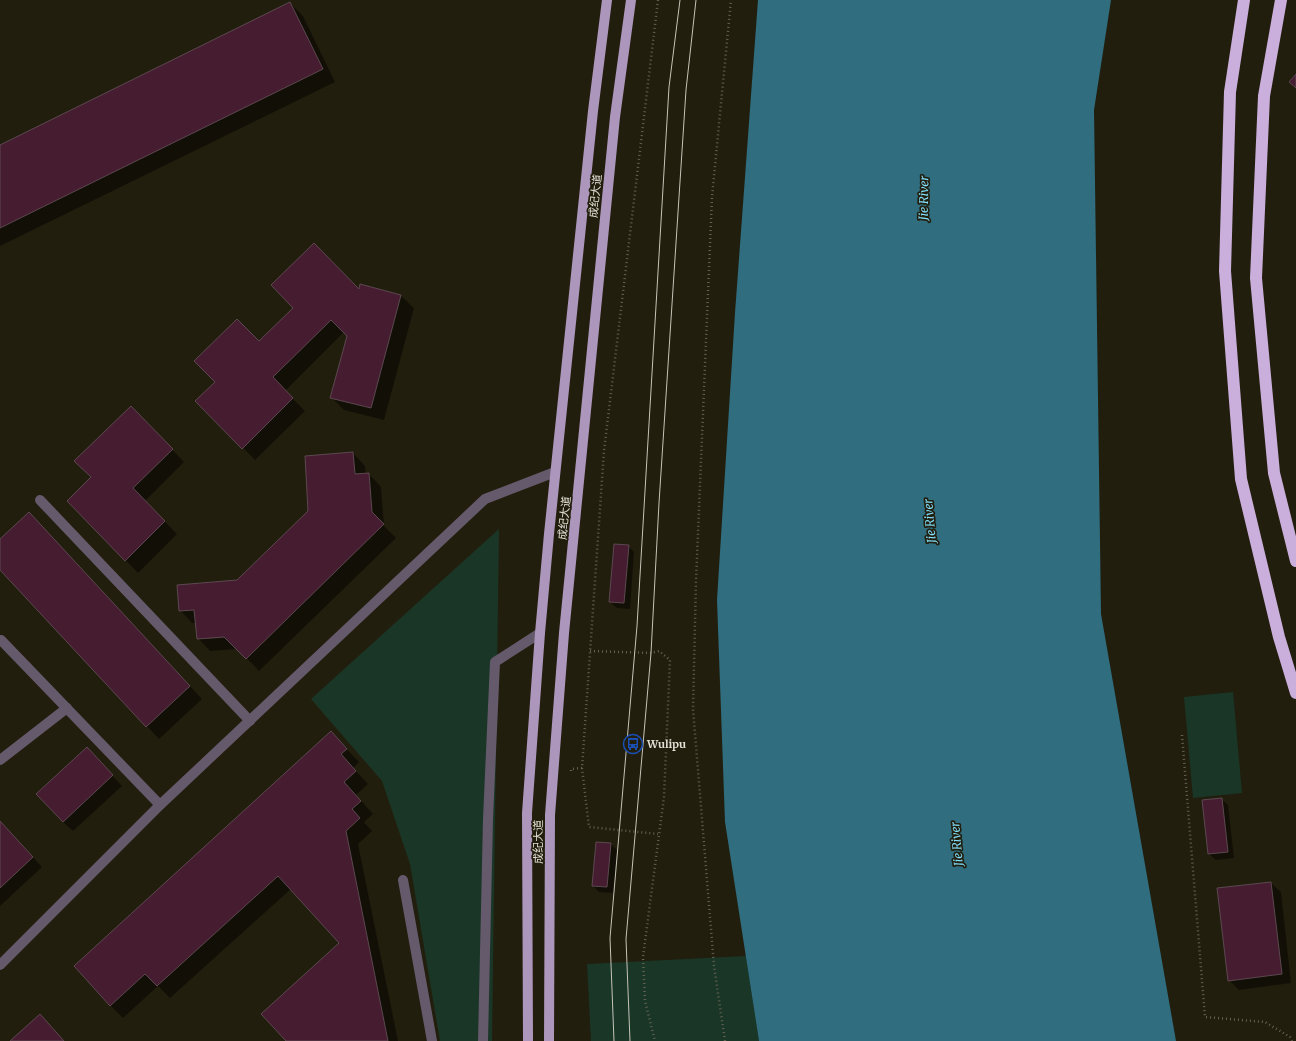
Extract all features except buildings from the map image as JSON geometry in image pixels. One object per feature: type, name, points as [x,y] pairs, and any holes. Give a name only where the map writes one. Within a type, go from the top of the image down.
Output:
[{"type":"highway","points":[[1244,0],[1230,92],[1225,271],[1241,479],[1279,638],[1296,693]]},
{"type":"highway","points":[[1281,0],[1264,96],[1256,278],[1274,473],[1296,561]]},
{"type":"main road","name":"成纪大道","points":[[528,1041],[527,813],[540,633],[555,472],[593,111],[607,0]]},
{"type":"main road","name":"成纪大道","points":[[549,1041],[550,815],[563,641],[615,117],[631,0]]},
{"type":"street","points":[[0,965],[160,805],[485,499],[555,472]]},
{"type":"street","points":[[40,500],[250,720]]},
{"type":"street","points":[[483,1041],[488,819],[495,662],[540,633]]},
{"type":"street","points":[[0,641],[1,640],[160,805]]},
{"type":"street","points":[[0,760],[67,708]]},
{"type":"street","points":[[403,880],[432,1041]]},
{"type":"path","points":[[658,0],[604,451],[582,768],[589,827],[658,834]]},
{"type":"path","points":[[725,1041],[714,966],[693,709],[696,581],[712,197],[731,0]]},
{"type":"path","points":[[590,651],[634,653],[659,651],[670,660],[664,797],[643,957],[645,1001],[654,1041]]},
{"type":"path","points":[[1182,735],[1205,1017],[1265,1022],[1290,1037],[1292,1041]]},
{"type":"path","points":[[570,777],[571,770],[582,768]]},
{"type":"green space","points":[[499,529],[492,1041],[440,1041],[410,864],[382,781],[311,699]]},
{"type":"green space","points":[[1233,692],[1242,793],[1193,798],[1184,697]]},
{"type":"green space","points":[[746,956],[759,1041],[591,1041],[587,964]]},
{"type":"water","name":"Jie River","points":[[758,0],[1111,0],[1094,110],[1101,614],[1176,1041],[759,1041],[725,822],[717,600],[735,313]]},
{"type":"tram line","points":[[614,1041],[610,938],[637,626],[669,87],[680,0]]},
{"type":"tram line","points":[[630,1041],[626,939],[651,653],[659,503],[686,90],[696,0]]},
{"type":"place","name":"Wulipu","points":[[633,744]]}]
